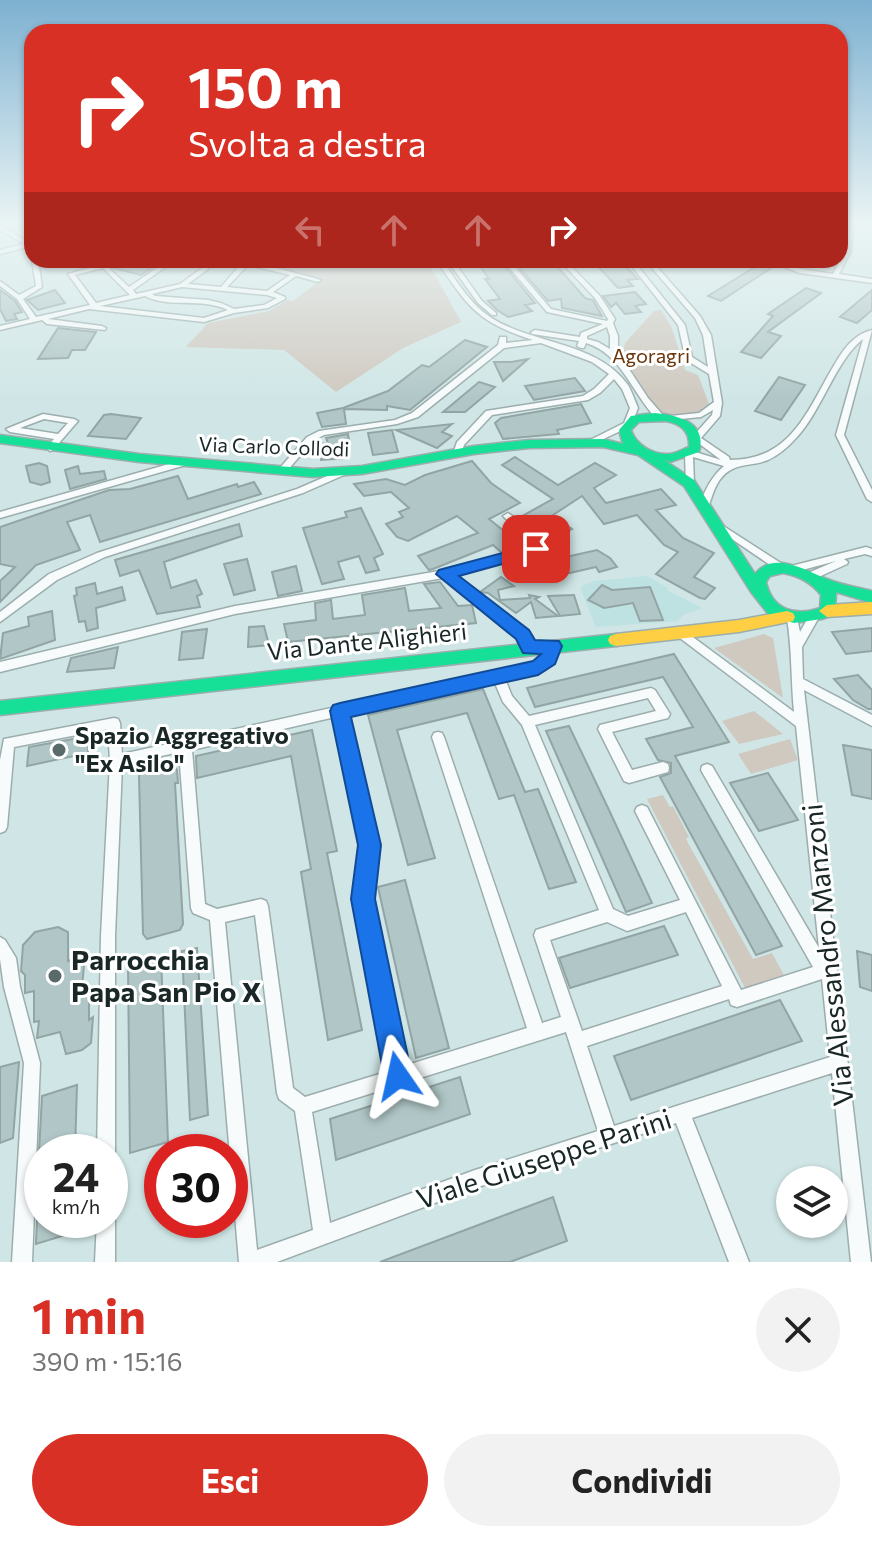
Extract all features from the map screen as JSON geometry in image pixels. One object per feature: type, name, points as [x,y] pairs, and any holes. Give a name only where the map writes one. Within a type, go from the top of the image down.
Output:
[{"type":"street","points":[[19,298],[39,287],[38,281]]},
{"type":"street","points":[[75,281],[91,306]]},
{"type":"street","points":[[91,306],[193,320],[214,319],[233,311],[266,307],[283,298],[268,293],[182,285],[146,293],[132,292],[120,281]]},
{"type":"street","points":[[0,328],[91,306],[132,292],[145,281]]},
{"type":"street","points":[[182,285],[188,281]]},
{"type":"street","points":[[222,289],[230,281]]},
{"type":"street","points":[[268,293],[285,281]]},
{"type":"street","points":[[453,281],[470,305],[503,333],[502,346]]},
{"type":"street","points":[[466,281],[485,307],[505,321],[604,348],[614,356],[642,398],[664,417],[688,426],[694,443],[689,483]]},
{"type":"street","points":[[524,281],[549,311],[609,323]]},
{"type":"street","points":[[582,281],[598,297],[612,319],[584,335],[581,341],[582,356]]},
{"type":"street","points":[[646,281],[681,325],[689,358],[713,373]]},
{"type":"street","points":[[666,281],[698,317],[707,335],[718,403],[716,416],[694,443]]},
{"type":"street","points":[[0,283],[19,298],[34,320]]},
{"type":"street","points":[[146,293],[154,298],[229,306],[233,311]]},
{"type":"street","points":[[526,298],[554,319],[609,323]]},
{"type":"street","points":[[44,318],[47,322],[102,328]]},
{"type":"street","points":[[493,323],[582,356],[622,380],[634,408],[625,437],[637,450],[689,483],[759,594],[790,617]]},
{"type":"street","points":[[609,323],[614,336],[614,356]]},
{"type":"street","points":[[694,443],[733,463],[751,462],[784,449],[851,343],[871,333]]},
{"type":"street","points":[[871,333],[840,435],[872,499]]},
{"type":"street","points":[[282,471],[310,439],[322,433],[397,422],[415,415],[502,346],[549,343]]},
{"type":"street","points":[[582,356],[614,356]]},
{"type":"street","points":[[457,454],[460,444],[489,413],[585,398],[614,374]]},
{"type":"street","points":[[592,441],[642,417],[701,415],[718,403]]},
{"type":"street","points":[[43,416],[74,421],[54,443],[10,429],[43,416]]},
{"type":"street","name":"Via Carlo Collodi","points":[[0,441],[54,443],[183,463],[341,473],[493,447],[592,441],[658,457],[694,443]]},
{"type":"street","points":[[694,443],[733,463]]},
{"type":"street","points":[[1,513],[183,463]]},
{"type":"street","points":[[708,515],[709,488],[733,463]]},
{"type":"street","points":[[0,618],[53,577],[101,555],[300,491],[341,473]]},
{"type":"street","points":[[708,515],[787,569],[872,597]]},
{"type":"street","points":[[0,667],[235,610],[445,574],[536,549],[540,545],[538,539],[508,516]]},
{"type":"street","points":[[739,626],[759,594],[763,574],[870,550]]},
{"type":"street","points":[[816,580],[870,550]]},
{"type":"street","points":[[445,574],[523,635],[530,648]]},
{"type":"street","points":[[816,580],[830,600],[820,615]]},
{"type":"street","name":"Via Dante Alighieri","points":[[0,708],[739,626],[872,608]]},
{"type":"street","name":"Via Alessandro Manzoni","points":[[797,648],[820,615]]},
{"type":"street","name":"Via Alessandro Manzoni","points":[[790,617],[797,648],[797,681],[827,970],[861,1262]]},
{"type":"street","points":[[678,632],[802,724]]},
{"type":"street","points":[[116,761],[538,667],[548,659],[553,646]]},
{"type":"street","points":[[498,676],[507,699],[527,722],[608,914],[627,924],[689,904]]},
{"type":"street","points":[[797,681],[872,721]]},
{"type":"street","points":[[527,722],[651,693],[664,714],[604,729],[629,777],[663,768]]},
{"type":"street","points":[[340,711],[370,845],[363,899],[398,1076]]},
{"type":"street","points":[[0,827],[8,743],[114,723],[116,761],[108,936],[106,1134]]},
{"type":"street","points":[[438,737],[537,1033]]},
{"type":"street","points":[[185,746],[198,908],[217,916],[261,906],[285,1093],[303,1106],[323,1236]]},
{"type":"street","points":[[642,811],[737,999],[827,970],[707,770]]},
{"type":"street","points":[[608,914],[541,935],[609,1136]]},
{"type":"street","points":[[217,916],[250,1262]]},
{"type":"street","points":[[0,945],[8,958],[12,987],[32,1063],[22,1262]]},
{"type":"street","points":[[577,1041],[733,990]]},
{"type":"street","points":[[303,1106],[571,1022]]},
{"type":"street","name":"Viale Giuseppe Parini","points":[[250,1262],[475,1179],[840,1062]]},
{"type":"street","points":[[681,1113],[739,1262]]},
{"type":"street","points":[[105,1262],[106,1238]]},
{"type":"shaded area","points":[[647,576],[702,608],[683,615],[678,621],[596,627],[580,587],[594,581]]},
{"type":"green space","points":[[320,281],[438,281],[461,322],[403,348],[336,392],[284,350],[186,347],[208,323],[269,311],[287,300],[293,301]]},
{"type":"green space","name":"Agoragri","points":[[661,310],[671,326],[685,370],[698,375],[711,409],[701,415],[659,416],[622,365],[625,343],[654,311]]},
{"type":"green space","points":[[764,634],[773,638],[783,698],[714,648]]},
{"type":"green space","points":[[754,711],[783,734],[739,744],[722,721]]},
{"type":"green space","points":[[790,739],[798,760],[751,774],[738,754]]},
{"type":"green space","points":[[663,795],[670,807],[673,806],[689,837],[686,838],[688,843],[753,959],[772,953],[784,975],[745,988],[647,799]]},
{"type":"building","points":[[486,281],[517,281],[535,303],[525,305],[532,311],[508,317],[488,301],[500,299]]},
{"type":"building","points":[[531,281],[570,281],[585,298],[593,300],[602,316],[562,308],[561,299],[548,301]]},
{"type":"building","points":[[611,281],[628,281],[633,286],[618,288]]},
{"type":"building","points":[[732,281],[751,281],[721,301],[708,296]]},
{"type":"building","points":[[806,288],[821,293],[768,332],[781,336],[761,358],[741,352],[773,316],[768,314]]},
{"type":"building","points":[[0,290],[15,301],[22,312],[14,314],[17,319],[6,321],[0,309]]},
{"type":"building","points":[[55,290],[65,303],[38,310],[27,300]]},
{"type":"building","points":[[872,290],[872,310],[857,323],[840,317]]},
{"type":"building","points":[[635,292],[646,304],[635,306],[641,312],[625,314],[616,303],[611,307],[603,296]]},
{"type":"building","points":[[58,328],[96,332],[85,350],[72,350],[68,358],[38,359]]},
{"type":"building","points":[[465,340],[487,347],[410,410],[387,406],[387,410],[344,409],[346,424],[322,427],[317,413],[343,408],[388,391],[422,365],[429,367]]},
{"type":"building","points":[[528,359],[503,381],[494,362],[511,362]]},
{"type":"building","points":[[779,377],[805,385],[781,420],[755,411]]},
{"type":"building","points":[[575,378],[585,391],[534,400],[525,386]]},
{"type":"building","points":[[479,382],[495,387],[465,412],[443,412]]},
{"type":"building","points":[[581,404],[591,423],[557,430],[559,434],[503,439],[495,423],[501,418]]},
{"type":"building","points":[[104,415],[141,418],[126,439],[88,436]]},
{"type":"building","points":[[452,424],[442,432],[452,436],[437,448],[396,430]]},
{"type":"building","points":[[392,430],[398,452],[373,455],[368,433]]},
{"type":"building","points":[[348,434],[349,441],[344,442],[347,458],[321,460],[320,444],[328,443],[326,438]]},
{"type":"building","points":[[515,457],[558,485],[595,463],[616,475],[594,488],[606,503],[661,489],[676,505],[656,510],[683,538],[714,553],[694,577],[715,588],[705,599],[700,598],[656,574],[678,552],[664,545],[637,515],[604,524],[582,496],[553,515],[572,529],[553,538],[522,516],[553,499],[502,465]]},
{"type":"building","points":[[472,461],[491,483],[520,503],[489,519],[520,544],[501,552],[493,545],[429,570],[418,556],[478,533],[457,516],[408,541],[397,537],[386,524],[403,517],[399,512],[409,508],[391,492],[364,496],[354,484],[386,479],[405,485],[425,475]]},
{"type":"building","points":[[39,463],[47,466],[50,482],[41,485],[30,482],[26,466]]},
{"type":"building","points":[[78,466],[80,474],[104,471],[106,479],[70,489],[65,470]]},
{"type":"building","points":[[178,476],[188,499],[254,482],[261,494],[100,542],[90,515],[67,522],[80,550],[36,565],[0,602],[0,581],[15,567],[0,564],[0,527],[109,490],[130,489]]},
{"type":"building","points":[[361,508],[383,554],[374,558],[379,570],[366,573],[359,556],[338,562],[344,579],[322,584],[303,528],[347,517],[345,512]]},
{"type":"building","points":[[239,524],[242,536],[164,562],[171,588],[196,580],[202,594],[197,596],[200,607],[157,614],[139,570],[120,576],[115,560]]},
{"type":"building","points":[[597,550],[617,567],[599,572],[596,567],[539,580],[530,565]]},
{"type":"building","points":[[247,559],[255,590],[234,595],[224,564]]},
{"type":"building","points":[[296,566],[302,591],[278,596],[272,572]]},
{"type":"building","points":[[501,577],[514,586],[498,590],[500,600],[530,598],[529,595],[539,597],[535,599],[558,616],[536,618],[531,602],[516,613],[488,593],[480,592]]},
{"type":"building","points":[[440,582],[458,606],[472,605],[476,623],[288,642],[284,624],[316,620],[315,603],[331,600],[333,619],[365,615],[362,595],[405,588],[409,611],[441,608],[424,584]]},
{"type":"building","points":[[95,583],[97,594],[122,587],[125,600],[96,608],[98,628],[87,631],[85,621],[79,622],[74,596],[77,595],[76,588]]},
{"type":"building","points":[[602,585],[612,590],[650,587],[663,620],[640,621],[633,603],[604,608],[588,600]]},
{"type":"building","points":[[574,595],[580,614],[560,616],[548,596]]},
{"type":"building","points":[[52,611],[55,640],[0,659],[3,633],[29,626],[28,617]]},
{"type":"building","points":[[264,626],[269,645],[248,647],[249,627]]},
{"type":"building","points":[[872,628],[872,651],[846,654],[832,632]]},
{"type":"building","points":[[207,629],[203,658],[179,660],[182,632]]},
{"type":"building","points":[[118,647],[114,668],[67,672],[71,658]]},
{"type":"building","points":[[674,654],[729,742],[675,756],[782,946],[756,955],[660,777],[671,773],[671,763],[658,760],[646,739],[693,727],[663,677],[535,707],[527,688]]},
{"type":"building","points":[[858,675],[872,690],[872,709],[853,700],[834,679]]},
{"type":"building","points":[[483,689],[525,792],[538,789],[576,882],[549,889],[514,795],[499,799],[467,713],[397,730],[435,858],[408,865],[368,715]]},
{"type":"building","points":[[569,726],[652,903],[626,912],[546,731]]},
{"type":"building","points":[[312,730],[337,851],[327,853],[362,1030],[328,1040],[301,872],[311,869],[291,756],[197,778],[196,756]]},
{"type":"building","name":"Spazio Aggregativo \"Ex Asilo\"","points":[[89,736],[88,753],[27,766],[29,747]]},
{"type":"building","points":[[843,745],[872,750],[872,799],[852,795]]},
{"type":"building","points":[[171,763],[177,770],[178,783],[175,783],[183,924],[180,930],[147,939],[143,934],[139,776],[143,770]]},
{"type":"building","points":[[768,773],[798,820],[759,831],[730,783]]},
{"type":"building","points":[[405,880],[449,1048],[416,1058],[378,887]]},
{"type":"building","points":[[664,926],[678,955],[570,988],[559,958]]},
{"type":"building","name":"Parrocchia Papa San Pio X","points":[[58,927],[68,932],[68,961],[85,955],[82,987],[89,984],[89,1020],[93,1017],[91,1043],[82,1050],[66,1054],[60,1032],[37,1038],[39,1021],[34,1022],[34,991],[25,993],[25,975],[21,971],[23,945],[35,932]]},
{"type":"building","points":[[197,948],[208,1115],[190,1120],[182,951]]},
{"type":"building","points":[[857,951],[872,955],[872,991],[860,987]]},
{"type":"building","points":[[161,957],[168,1134],[144,1134],[144,1149],[130,1153],[128,966]]},
{"type":"building","points":[[780,1000],[802,1041],[631,1100],[614,1056]]},
{"type":"building","points":[[19,1062],[13,1138],[0,1143],[0,1067]]},
{"type":"building","points":[[460,1077],[470,1114],[336,1160],[330,1119]]},
{"type":"building","points":[[77,1085],[76,1134],[40,1134],[42,1096]]},
{"type":"building","points":[[553,1197],[567,1241],[510,1262],[380,1262]]},
{"type":"building","points":[[36,1238],[56,1238],[36,1244]]},
{"type":"traffic: fast","points":[[0,439],[139,458],[313,473],[362,470],[474,450],[529,444],[603,443],[670,458],[695,449],[692,430],[685,424],[666,418],[635,419],[625,430],[629,443],[689,483],[756,588]]},
{"type":"traffic: fast","points":[[783,568],[803,573],[820,583],[829,594],[827,611],[794,617],[774,610],[761,593],[758,581],[765,572],[783,568]]},
{"type":"traffic: fast","points":[[821,583],[872,597]]},
{"type":"traffic: fast","points":[[0,708],[616,640]]},
{"type":"traffic: slow","points":[[827,611],[872,608]]},
{"type":"traffic: slow","points":[[616,640],[739,626],[787,617]]},
{"type":"place","name":"Spazio Aggregativo \"Ex Asilo\"","points":[[59,750]]},
{"type":"place","name":"Parrocchia Papa San Pio X","points":[[55,976]]},
{"type":"route","points":[[398,1076],[363,899],[370,845],[340,711],[538,667],[548,659],[553,646],[530,648],[523,635],[445,574],[536,549]]}]
